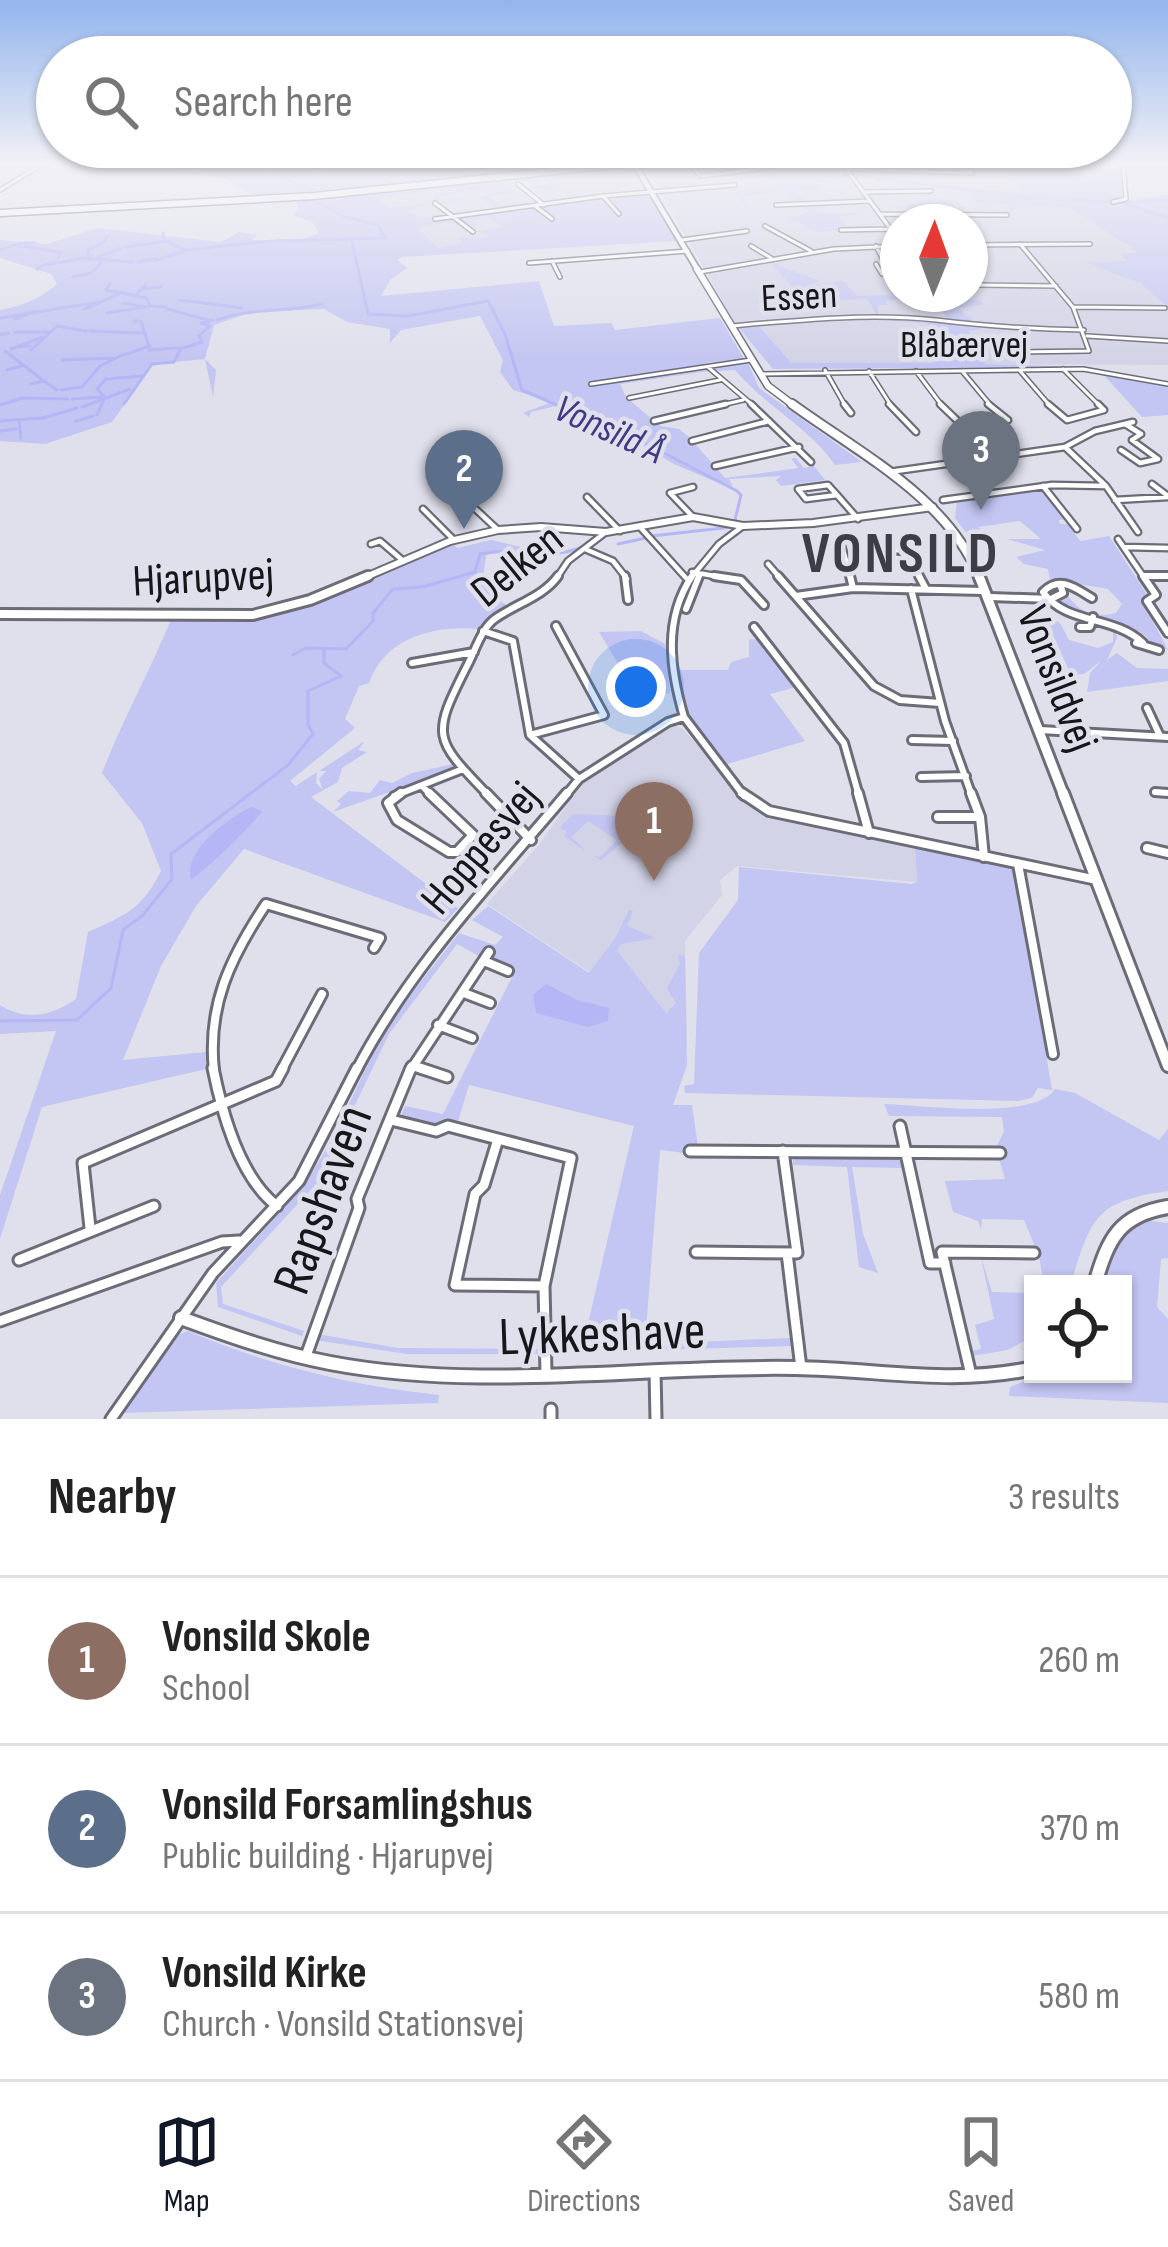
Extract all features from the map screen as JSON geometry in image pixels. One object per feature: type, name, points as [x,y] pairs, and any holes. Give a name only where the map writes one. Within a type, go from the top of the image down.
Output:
[{"type":"main road","name":"Vonsildvej","points":[[675,229],[759,374],[782,400],[933,507],[963,539],[989,594],[1168,1066]]},
{"type":"street","points":[[469,229],[473,232]]},
{"type":"street","points":[[771,229],[814,252]]},
{"type":"street","points":[[841,230],[879,229]]},
{"type":"street","points":[[682,240],[747,231]]},
{"type":"street","points":[[1019,244],[1073,307],[1085,333]]},
{"type":"street","points":[[988,245],[1090,244]]},
{"type":"street","points":[[700,272],[880,245]]},
{"type":"street","points":[[751,246],[774,260]]},
{"type":"street","points":[[876,246],[892,274],[882,274],[876,265]]},
{"type":"street","points":[[529,263],[688,251]]},
{"type":"street","points":[[552,261],[560,277]]},
{"type":"street","points":[[988,285],[1056,286]]},
{"type":"street","points":[[1073,307],[1166,308]]},
{"type":"street","name":"Essen","points":[[731,326],[814,319],[912,320],[1168,340]]},
{"type":"street","name":"Essen","points":[[1015,352],[1089,351],[1085,333]]},
{"type":"street","points":[[710,368],[710,364],[752,360]]},
{"type":"street","points":[[710,368],[811,462]]},
{"type":"street","points":[[591,385],[710,368]]},
{"type":"street","points":[[1020,371],[1067,420],[1104,410],[1063,369]]},
{"type":"street","name":"Blåbærvej","points":[[759,374],[1063,369],[1115,372],[1168,385]]},
{"type":"street","points":[[825,370],[835,394],[850,412]]},
{"type":"street","points":[[869,371],[887,402],[916,432]]},
{"type":"street","points":[[916,371],[929,394],[963,426],[1008,420],[980,397],[962,371]]},
{"type":"street","points":[[629,398],[721,380]]},
{"type":"street","points":[[653,422],[743,400]]},
{"type":"street","points":[[692,441],[770,421]]},
{"type":"street","points":[[885,472],[932,461],[1065,447],[1095,431],[1129,423],[1141,434],[1132,440],[1158,459],[1140,463],[1121,450]]},
{"type":"street","points":[[716,466],[799,447]]},
{"type":"street","points":[[1065,447],[1106,485],[1138,532]]},
{"type":"street","points":[[837,495],[806,499],[798,489],[828,484],[858,519]]},
{"type":"street","points":[[1152,484],[1167,497]]},
{"type":"street","points":[[943,500],[1043,486],[1106,485]]},
{"type":"street","points":[[1043,486],[1077,529]]},
{"type":"street","points":[[693,518],[670,493],[694,487]]},
{"type":"street","points":[[587,497],[620,531]]},
{"type":"street","points":[[1115,500],[1167,497]]},
{"type":"street","points":[[469,503],[498,530]]},
{"type":"street","name":"Hjarupvej","points":[[0,614],[253,615],[310,600],[454,540],[498,530],[541,527],[606,532],[693,518],[743,526],[858,519],[933,507]]},
{"type":"street","points":[[423,509],[454,540]]},
{"type":"street","points":[[743,526],[693,574],[669,652],[671,680],[683,717],[755,804],[784,815],[1097,880]]},
{"type":"street","points":[[640,527],[693,574],[741,580],[764,605]]},
{"type":"street","name":"Delken","points":[[531,840],[463,769],[440,726],[483,631],[507,608],[551,586],[568,561],[606,532]]},
{"type":"street","points":[[1118,539],[1156,595],[1148,602],[1168,633]]},
{"type":"street","points":[[371,544],[380,541],[400,559]]},
{"type":"street","points":[[842,546],[853,588]]},
{"type":"street","points":[[914,559],[877,557],[875,553],[899,547],[914,559],[926,589]]},
{"type":"street","points":[[1124,548],[1168,548]]},
{"type":"street","points":[[585,549],[622,567],[630,580],[628,600]]},
{"type":"street","points":[[769,565],[874,686],[900,700],[940,703]]},
{"type":"street","points":[[686,609],[693,574]]},
{"type":"street","points":[[1144,576],[1168,576]]},
{"type":"street","points":[[1045,599],[1044,589],[1060,583],[1092,598]]},
{"type":"street","points":[[796,596],[853,588],[1045,599],[1063,593],[1060,583]]},
{"type":"street","points":[[911,589],[940,703],[980,817],[984,856]]},
{"type":"street","points":[[1045,599],[1066,612],[1126,627],[1140,644],[1159,650]]},
{"type":"street","points":[[1080,627],[1090,627],[1093,616]]},
{"type":"street","points":[[1157,616],[1168,617]]},
{"type":"street","points":[[530,735],[604,716],[556,626]]},
{"type":"street","points":[[754,627],[844,743],[869,833]]},
{"type":"street","points":[[483,631],[506,636],[515,645],[530,735],[579,779]]},
{"type":"street","name":"Delken","points":[[412,663],[473,652]]},
{"type":"street","points":[[1147,708],[1164,736]]},
{"type":"street","name":"Hoppesvej","points":[[111,1419],[181,1318],[243,1240],[278,1206],[322,1144],[384,1017],[579,779],[683,717]]},
{"type":"street","points":[[1040,730],[1164,736]]},
{"type":"street","points":[[912,740],[952,741]]},
{"type":"street","points":[[422,786],[473,835],[464,849],[449,853],[397,820],[390,810],[391,797],[463,769]]},
{"type":"street","points":[[921,777],[966,776]]},
{"type":"street","points":[[1155,792],[1168,793]]},
{"type":"street","points":[[938,817],[980,817]]},
{"type":"street","points":[[1147,848],[1168,853]]},
{"type":"street","points":[[1018,864],[1053,1054]]},
{"type":"street","points":[[278,1206],[256,1187],[222,1108],[209,1057],[211,1015],[231,955],[266,904],[380,938],[374,948]]},
{"type":"street","name":"Rapshaven","points":[[304,1359],[359,1208],[357,1199],[412,1066],[486,957],[508,970]]},
{"type":"street","points":[[464,993],[490,1004]]},
{"type":"street","points":[[90,1228],[83,1163],[222,1108],[276,1081],[322,994]]},
{"type":"street","points":[[438,1025],[472,1038]]},
{"type":"street","name":"Rapshaven","points":[[412,1066],[447,1077]]},
{"type":"street","points":[[391,1120],[436,1131],[448,1126],[571,1158],[563,1214],[544,1286],[546,1376]]},
{"type":"street","points":[[900,1126],[930,1263],[945,1263]]},
{"type":"street","points":[[498,1139],[484,1185],[475,1194],[455,1285],[544,1286]]},
{"type":"street","points":[[690,1150],[1000,1154]]},
{"type":"street","points":[[696,1252],[797,1252],[783,1151]]},
{"type":"street","points":[[19,1259],[154,1206]]},
{"type":"street","points":[[1098,1275],[1109,1237],[1122,1220],[1165,1208]]},
{"type":"street","name":"Hoppesvej","points":[[0,1321],[222,1242],[243,1240]]},
{"type":"street","points":[[787,1252],[801,1368]]},
{"type":"street","points":[[971,1378],[942,1252],[1034,1252]]},
{"type":"street","name":"Lykkeshave","points":[[181,1318],[304,1359],[401,1375],[473,1379],[801,1368],[971,1378],[1024,1369]]},
{"type":"street","points":[[655,1371],[656,1419]]},
{"type":"shaded area","points":[[108,229],[221,242],[239,232],[257,235],[252,240],[294,242],[319,233],[317,229],[418,229],[438,248],[463,243],[458,238],[491,238],[481,231],[490,229],[670,229],[677,241],[402,257],[397,260],[407,268],[390,280],[381,296],[539,281],[554,326],[611,323],[615,330],[720,318],[744,359],[705,363],[708,371],[620,384],[626,397],[660,426],[679,429],[690,438],[725,478],[798,468],[791,458],[796,458],[804,468],[814,466],[825,480],[781,486],[776,480],[781,476],[729,479],[733,486],[728,487],[560,405],[531,412],[529,417],[523,413],[552,402],[513,390],[500,372],[503,360],[480,316],[401,330],[390,343],[390,329],[347,322],[324,309],[252,312],[214,325],[205,359],[153,364],[112,422],[45,444],[0,441],[0,310],[32,301],[57,284],[51,274],[0,258],[0,240],[47,244]]},
{"type":"shaded area","points":[[417,229],[631,229],[621,234],[426,249]]},
{"type":"shaded area","points":[[682,229],[880,229],[880,312],[988,312],[988,229],[1103,229],[1140,253],[1128,261],[1105,265],[1140,283],[1168,307],[1168,365],[790,363],[759,326],[739,328],[735,323]]},
{"type":"shaded area","points":[[1103,229],[1168,229],[1168,307],[1140,283],[1086,263],[1126,261],[1121,254],[1138,252]]},
{"type":"shaded area","points":[[787,258],[772,263],[820,281],[808,285],[843,281],[857,296],[880,295],[878,318],[867,299],[784,303],[802,298],[769,261]]},
{"type":"shaded area","points":[[943,312],[962,312],[978,326],[947,320]]},
{"type":"shaded area","points":[[879,320],[936,321],[982,329],[968,331],[986,364],[1090,367],[773,369],[739,328],[759,326],[791,363],[935,363],[918,331],[930,331],[927,323]]},
{"type":"shaded area","points":[[205,359],[216,370],[213,397]]},
{"type":"shaded area","points":[[748,363],[759,388],[862,462],[835,465],[735,370],[715,371],[711,366]]},
{"type":"shaded area","points":[[1101,372],[1168,386],[1168,415],[1142,417]]},
{"type":"shaded area","points":[[1042,490],[1067,519],[1059,520],[1060,524],[1068,524],[1080,541],[1109,536],[1146,593],[1142,601],[1168,650],[1127,625],[1056,603],[1069,597],[1084,610],[1103,615],[1116,613],[1122,604],[1108,589],[1050,579],[1048,569],[1024,564],[1016,557],[1045,550],[1007,539],[1041,539],[1020,521],[978,527],[989,536],[970,538],[955,518],[957,500]]},
{"type":"shaded area","points":[[491,540],[525,548],[486,555],[483,580],[500,590],[490,595],[507,605],[478,629],[428,632],[386,655],[369,683],[359,686],[345,719],[355,728],[290,781],[296,786],[317,772],[316,783],[323,790],[319,779],[326,771],[319,771],[365,741],[358,750],[367,752],[342,768],[338,782],[311,797],[458,908],[445,922],[244,849],[196,906],[161,966],[123,1060],[206,1052],[206,1069],[42,1107],[0,1239],[0,1195],[56,1031],[0,1034],[0,1005],[38,1014],[76,999],[88,932],[132,909],[161,871],[142,823],[102,773],[172,617],[232,622],[301,605],[453,543],[457,548]]},
{"type":"shaded area","points":[[1045,617],[1060,623],[1069,640],[1098,648],[1113,642],[1113,633],[1101,622],[1115,624],[1117,638],[1107,660],[1117,653],[1137,668],[1168,669],[1168,681],[1087,692],[1090,673],[1101,661],[1084,674],[1071,675]]},
{"type":"shaded area","points":[[641,631],[665,644],[670,693],[638,697],[599,632]]},
{"type":"shaded area","points":[[749,639],[761,640],[796,687],[770,694],[805,741],[724,765],[688,717],[674,670],[728,670],[731,662],[749,657]]},
{"type":"shaded area","points":[[674,725],[683,729],[745,801],[764,811],[915,847],[917,882],[737,866],[720,880],[722,895],[685,941],[687,1037],[487,904],[538,846],[584,781]]},
{"type":"shaded area","points":[[453,764],[457,768],[333,812],[349,791],[370,793],[380,780],[392,783]]},
{"type":"shaded area","points":[[634,805],[647,815],[646,823],[601,860],[594,856],[600,857],[617,840],[588,821],[571,837],[587,852],[564,836],[567,832],[560,827],[573,814],[617,816]]},
{"type":"shaded area","points":[[251,807],[262,811],[191,879],[190,868],[200,847]]},
{"type":"shaded area","points":[[915,847],[1015,868],[1052,1090],[1038,1088],[1032,1098],[1018,1101],[685,1093],[684,1086],[694,1084],[699,953],[738,900],[739,867],[912,884],[917,882]]},
{"type":"shaded area","points":[[488,906],[589,973],[629,910],[633,911],[627,926],[655,938],[621,944],[617,951],[666,1013],[676,1003],[667,988],[680,964],[678,955],[685,956],[687,1065],[673,1105],[692,1105],[698,1147],[686,1148],[685,1153],[660,1150],[645,1344],[791,1338],[794,1346],[549,1353],[549,1347],[583,1345],[634,1126],[469,1085],[457,1125],[400,1118],[405,1106],[443,1114],[513,975],[457,944],[389,1034],[318,1182],[221,1287],[223,1304],[304,1331],[302,1336],[218,1307],[216,1283],[302,1188],[331,1142],[386,1026],[459,933],[495,945],[503,937],[472,920]]},
{"type":"shaded area","points":[[546,984],[577,1000],[609,1008],[608,1021],[588,1027],[536,1013],[533,995]]},
{"type":"shaded area","points":[[1055,1089],[1075,1093],[1159,1140],[1168,1129],[1168,1191],[1125,1200],[1100,1216],[1084,1243],[1074,1275],[1042,1275],[1024,1220],[982,1219],[981,1230],[978,1221],[953,1212],[945,1181],[1005,1179],[999,1158],[1005,1155],[996,1147],[1004,1132],[1002,1117],[889,1116],[884,1104],[1002,1108],[1043,1099]]},
{"type":"shaded area","points":[[793,1156],[897,1156],[907,1174],[901,1168],[852,1167],[863,1234],[878,1273],[859,1267],[847,1167],[793,1165]]},
{"type":"shaded area","points":[[1141,1220],[1168,1223],[1168,1258],[1161,1259],[1157,1307],[1168,1319],[1168,1403],[1009,1396],[1010,1387],[1024,1381],[1132,1383],[1132,1275],[1107,1275],[1118,1240]]},
{"type":"shaded area","points":[[981,1257],[992,1292],[1024,1293],[1024,1341],[1008,1350],[972,1356],[971,1351],[981,1349],[975,1325],[994,1319]]},
{"type":"shaded area","points":[[188,1331],[311,1372],[439,1395],[438,1403],[120,1413],[170,1338]]},
{"type":"shaded area","points":[[317,1334],[398,1348],[540,1349],[540,1354],[407,1354],[315,1340]]},
{"type":"waterway","points":[[274,241],[385,238],[380,229]]},
{"type":"waterway","points":[[163,233],[166,241]]},
{"type":"waterway","points":[[103,242],[109,235]]},
{"type":"waterway","points":[[125,247],[166,241]]},
{"type":"waterway","points":[[166,241],[186,250]]},
{"type":"waterway","points":[[154,261],[187,250],[271,241]]},
{"type":"waterway","name":"Vonsild Å","points":[[352,241],[368,314],[408,316],[488,301],[505,334],[522,390],[641,441],[737,491],[741,495],[735,520]]},
{"type":"waterway","points":[[20,243],[35,243]]},
{"type":"waterway","points":[[89,256],[88,250],[101,244]]},
{"type":"waterway","points":[[0,250],[15,245]]},
{"type":"waterway","points":[[15,245],[46,250]]},
{"type":"waterway","points":[[98,257],[121,248]]},
{"type":"waterway","points":[[48,250],[61,253],[58,258]]},
{"type":"waterway","points":[[44,265],[83,258],[133,262]]},
{"type":"waterway","points":[[138,262],[156,258]]},
{"type":"waterway","points":[[72,277],[91,273],[101,263]]},
{"type":"waterway","points":[[37,269],[42,266]]},
{"type":"waterway","points":[[110,284],[106,290],[147,298],[149,306],[166,307]]},
{"type":"waterway","points":[[142,289],[146,284]]},
{"type":"waterway","points":[[142,289],[161,287]]},
{"type":"waterway","points":[[137,294],[142,289]]},
{"type":"waterway","points":[[84,309],[119,294]]},
{"type":"waterway","points":[[180,300],[242,308]]},
{"type":"waterway","points":[[31,313],[99,302]]},
{"type":"waterway","points":[[124,303],[145,307]]},
{"type":"waterway","points":[[217,320],[322,304]]},
{"type":"waterway","points":[[107,313],[146,307]]},
{"type":"waterway","points":[[167,309],[208,320]]},
{"type":"waterway","points":[[31,313],[36,311]]},
{"type":"waterway","points":[[0,318],[31,313]]},
{"type":"waterway","points":[[15,319],[31,313]]},
{"type":"waterway","points":[[183,348],[202,342],[199,336],[210,326],[201,323],[213,320]]},
{"type":"waterway","points":[[134,321],[141,321],[148,344]]},
{"type":"waterway","points":[[31,350],[57,326],[86,331]]},
{"type":"waterway","points":[[90,331],[142,333]]},
{"type":"waterway","points":[[14,332],[48,332]]},
{"type":"waterway","points":[[0,335],[9,333]]},
{"type":"waterway","points":[[11,349],[43,337]]},
{"type":"waterway","points":[[20,347],[30,346]]},
{"type":"waterway","points":[[120,356],[150,346]]},
{"type":"waterway","points":[[149,350],[177,348]]},
{"type":"waterway","points":[[124,404],[152,364],[174,362],[181,348]]},
{"type":"waterway","points":[[5,351],[44,381]]},
{"type":"waterway","points":[[61,390],[82,387],[100,366],[118,357]]},
{"type":"waterway","points":[[62,360],[113,358]]},
{"type":"waterway","points":[[7,370],[22,366]]},
{"type":"waterway","points":[[104,399],[97,389],[106,379],[142,376]]},
{"type":"waterway","points":[[31,384],[44,381]]},
{"type":"waterway","points":[[44,381],[57,390]]},
{"type":"waterway","points":[[104,399],[130,389]]},
{"type":"waterway","points":[[72,399],[101,397]]},
{"type":"waterway","points":[[0,405],[22,398],[68,399]]},
{"type":"waterway","points":[[82,407],[104,399]]},
{"type":"waterway","points":[[97,415],[104,399]]},
{"type":"waterway","points":[[0,421],[43,418],[77,408]]},
{"type":"waterway","points":[[76,421],[93,416]]},
{"type":"waterway","points":[[19,421],[21,438]]},
{"type":"waterway","points":[[0,431],[16,429]]},
{"type":"waterway","name":"Vonsild Å","points":[[652,536],[732,527]]},
{"type":"waterway","name":"Vonsild Å","points":[[618,544],[646,538]]},
{"type":"waterway","name":"Vonsild Å","points":[[293,655],[306,648],[346,649],[373,621],[373,613],[393,589],[422,587],[475,572],[480,554],[557,553],[583,547]]},
{"type":"waterway","points":[[0,1021],[77,1020],[111,988],[123,930],[142,916],[172,879],[171,854],[288,765],[313,734],[308,725],[308,691],[341,676],[324,663],[324,650]]},
{"type":"place","name":"Vonsild Kirke","points":[[981,510]]},
{"type":"place","name":"Vonsild Forsamlingshus","points":[[464,529]]},
{"type":"place","name":"Vonsild Skole","points":[[654,881]]},
{"type":"district","name":"VONSILD","points":[[901,552]]}]
